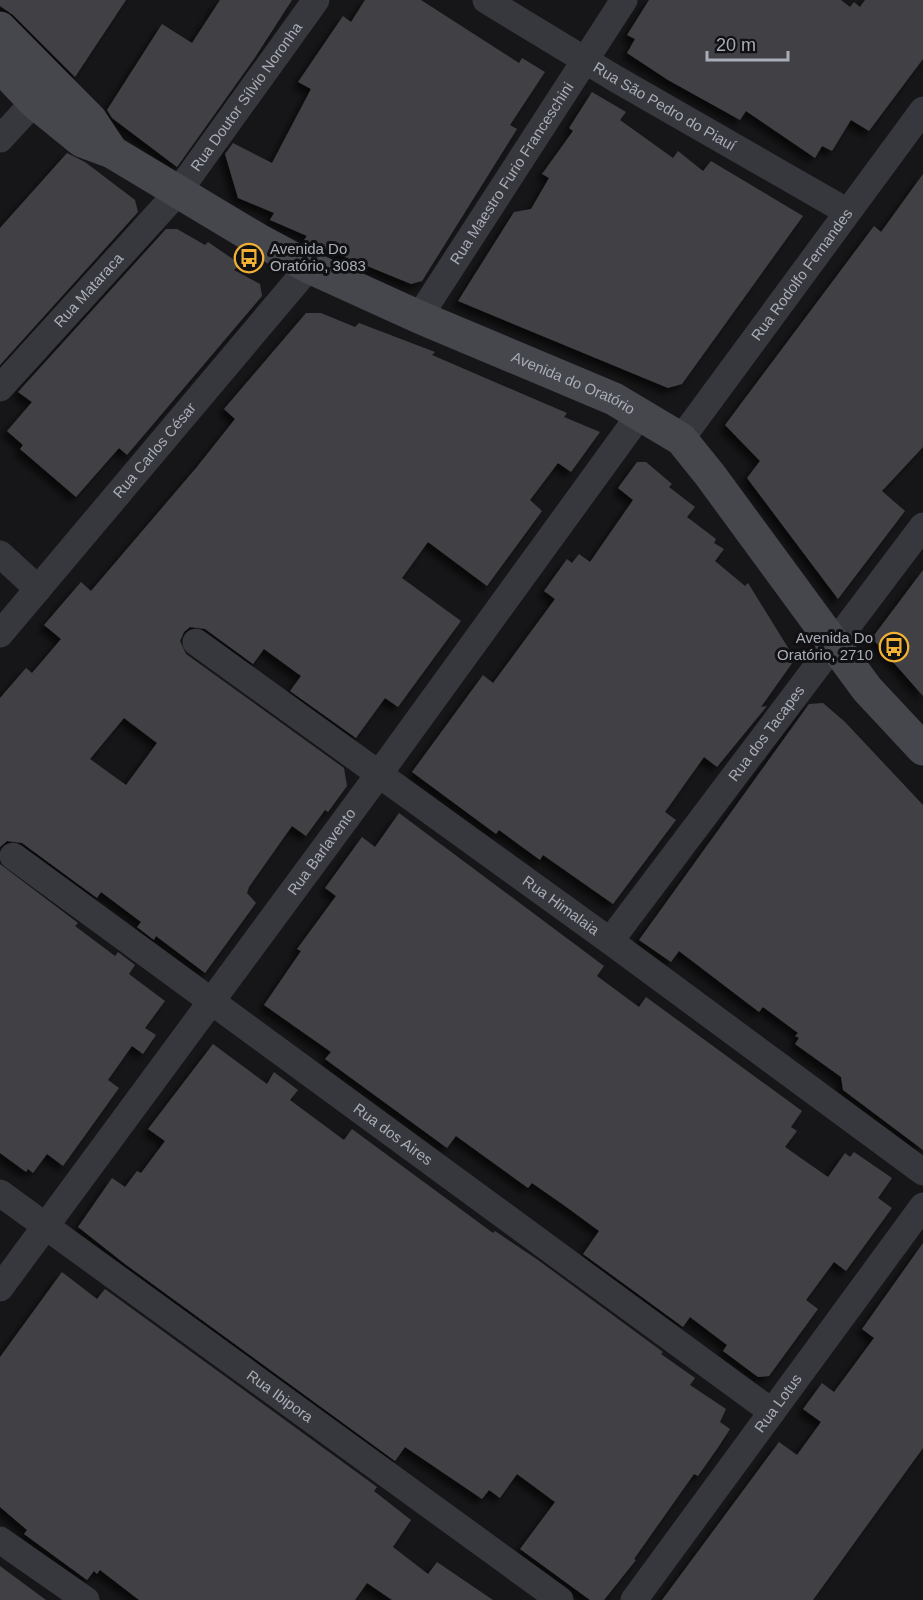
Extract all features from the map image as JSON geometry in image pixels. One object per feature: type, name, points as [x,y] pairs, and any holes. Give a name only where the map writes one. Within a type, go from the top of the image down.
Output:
[{"type":"main road","name":"Avenida do Oratório","points":[[0,28],[91,120],[112,152]]},
{"type":"main road","name":"Avenida do Oratório","points":[[0,66],[34,102],[82,141],[112,152],[309,267],[419,317],[572,380],[641,413],[681,439],[867,689],[923,749]]},
{"type":"street","name":"Rua Doutor Sílvio Noronha","points":[[178,192],[316,0]]},
{"type":"street","name":"Rua São Pedro do Piauí","points":[[486,0],[846,211]]},
{"type":"street","name":"Rua Maestro Furio Franceschini","points":[[419,317],[624,0]]},
{"type":"street","points":[[0,139],[34,102]]},
{"type":"street","name":"Rua Rodolfo Fernandes","points":[[681,439],[846,211],[923,110]]},
{"type":"street","name":"Rua Mataraca","points":[[0,388],[178,192]]},
{"type":"street","name":"Rua Carlos César","points":[[0,634],[309,267]]},
{"type":"street","name":"Rua Barlavento","points":[[0,1288],[212,1002],[641,413]]},
{"type":"street","name":"Rua dos Tacapes","points":[[610,941],[923,526]]},
{"type":"street","points":[[0,554],[38,589]]},
{"type":"street","name":"Rua Himalaia","points":[[196,642],[610,941],[923,1172]]},
{"type":"street","name":"Rua dos Aires","points":[[13,856],[772,1412]]},
{"type":"street","name":"Rua Ibipora","points":[[0,1193],[560,1600]]},
{"type":"street","name":"Rua Lotus","points":[[634,1600],[923,1206]]},
{"type":"street","points":[[0,1540],[86,1600]]},
{"type":"building","points":[[0,0],[126,0],[75,77],[13,15],[0,6]]},
{"type":"building","points":[[220,0],[292,0],[254,59],[177,167],[112,118],[107,110],[162,24],[192,43]]},
{"type":"building","points":[[365,0],[421,0],[519,63],[522,58],[545,72],[510,125],[517,129],[422,281],[411,284],[304,240],[307,236],[270,220],[274,213],[238,198],[225,154],[233,143],[272,163],[311,89],[298,82],[343,16],[351,22]]},
{"type":"building","points":[[649,0],[841,0],[850,7],[854,2],[860,7],[865,0],[923,0],[923,59],[869,131],[851,120],[832,151],[822,146],[815,158],[746,111],[740,120],[668,80],[627,53],[635,39],[627,35]]},
{"type":"building","points":[[592,92],[626,112],[620,120],[673,158],[678,151],[703,171],[711,161],[803,216],[682,384],[668,388],[458,301],[514,212],[531,209],[549,178],[542,174],[573,131],[569,128]]},
{"type":"building","points":[[67,153],[85,162],[135,200],[138,212],[0,365],[0,228]]},
{"type":"building","points":[[923,174],[923,447],[882,491],[905,511],[838,599],[747,478],[760,461],[725,425],[874,226],[881,232]]},
{"type":"building","points":[[166,229],[177,229],[205,245],[208,242],[240,264],[234,270],[260,284],[262,296],[127,455],[119,448],[76,497],[20,449],[23,445],[7,431],[32,402],[18,392]]},
{"type":"building","points":[[306,313],[321,313],[355,327],[359,323],[435,352],[432,355],[567,413],[564,417],[600,432],[571,472],[558,463],[530,500],[542,511],[487,586],[428,542],[402,578],[461,621],[398,707],[385,698],[356,738],[290,691],[301,676],[264,649],[253,664],[205,629],[190,627],[184,632],[180,641],[186,654],[344,768],[347,786],[306,836],[292,826],[249,887],[247,893],[256,903],[205,973],[156,936],[154,940],[137,927],[141,922],[101,892],[97,898],[22,843],[7,841],[0,847],[0,698],[26,668],[32,673],[61,639],[44,625],[81,582],[91,591],[235,419],[224,409]],"holes":[[[124,718],[157,743],[126,785],[90,759]]]},
{"type":"building","points":[[637,462],[646,462],[672,484],[669,487],[695,507],[687,517],[716,539],[714,543],[724,549],[715,561],[745,586],[748,583],[795,659],[761,707],[767,706],[717,767],[704,757],[665,812],[676,820],[613,904],[543,855],[540,860],[499,830],[496,834],[412,772],[483,675],[493,683],[555,599],[544,591],[567,559],[572,563],[579,554],[590,562],[633,500],[618,488]]},
{"type":"building","points":[[923,570],[923,696],[872,638]]},
{"type":"building","points":[[823,703],[845,722],[923,805],[923,1150],[843,1090],[841,1077],[795,1044],[799,1038],[795,1036],[798,1033],[763,1007],[759,1012],[679,951],[671,962],[639,940],[809,704]]},
{"type":"building","points":[[399,813],[604,966],[597,976],[639,1007],[646,997],[802,1111],[791,1127],[797,1131],[785,1147],[828,1177],[845,1153],[850,1157],[854,1152],[892,1178],[878,1198],[892,1208],[846,1271],[834,1262],[806,1300],[818,1309],[769,1376],[758,1377],[723,1351],[727,1345],[690,1317],[683,1327],[583,1254],[599,1231],[565,1206],[532,1183],[528,1188],[456,1136],[447,1148],[325,1059],[331,1052],[264,1005],[301,951],[297,949],[336,896],[325,888],[362,837],[375,847]]},
{"type":"building","points":[[0,864],[78,923],[75,926],[115,956],[118,952],[135,965],[129,974],[165,1001],[145,1028],[156,1035],[143,1054],[132,1046],[108,1080],[119,1088],[63,1166],[47,1154],[33,1173],[28,1169],[26,1172],[0,1153]]},
{"type":"building","points":[[213,1044],[267,1084],[274,1072],[298,1090],[290,1100],[344,1140],[352,1129],[493,1233],[495,1231],[538,1260],[663,1352],[661,1354],[695,1378],[690,1385],[726,1409],[720,1422],[730,1429],[698,1476],[694,1474],[634,1559],[636,1560],[604,1600],[590,1600],[520,1549],[555,1502],[517,1474],[500,1498],[489,1490],[482,1499],[405,1447],[395,1461],[125,1264],[78,1227],[112,1178],[125,1187],[137,1171],[141,1173],[165,1141],[148,1129]]},
{"type":"building","points":[[923,1243],[923,1448],[813,1600],[662,1600],[779,1442],[797,1455],[821,1422],[803,1409],[822,1383],[834,1392],[874,1338],[862,1329]]},
{"type":"building","points":[[62,1272],[97,1299],[105,1289],[377,1487],[374,1491],[411,1520],[393,1547],[428,1574],[437,1562],[493,1600],[392,1600],[367,1583],[355,1600],[139,1600],[100,1570],[97,1574],[94,1571],[87,1580],[24,1534],[27,1530],[0,1507],[0,1357]]},
{"type":"building","points":[[0,1566],[46,1600],[0,1600]]},
{"type":"place","name":"Avenida Do Oratório, 3083","points":[[249,258]]},
{"type":"place","name":"Avenida Do Oratório, 2710","points":[[894,647]]}]
